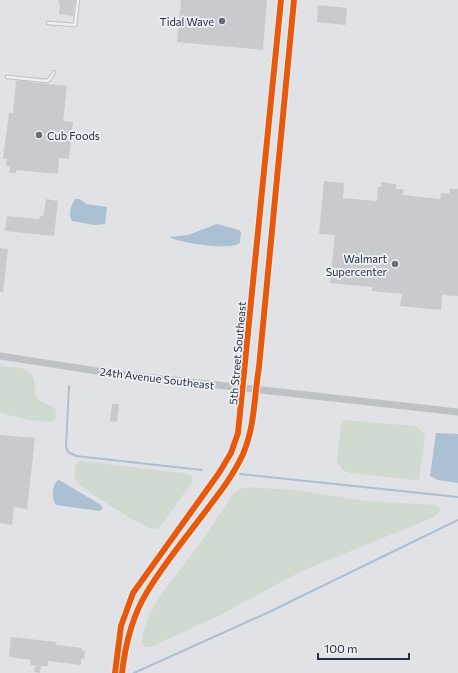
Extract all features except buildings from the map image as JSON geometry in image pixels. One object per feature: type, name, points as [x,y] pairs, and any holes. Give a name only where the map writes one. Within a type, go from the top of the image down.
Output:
[{"type":"street","name":"5th Street Southeast","points":[[115,673],[119,633],[128,604],[140,582],[227,461],[238,433],[244,388],[281,0]]},
{"type":"street","name":"24th Avenue Southeast","points":[[0,356],[97,371],[458,412]]},
{"type":"lane","points":[[48,22],[75,25],[78,0]]},
{"type":"lane","points":[[7,77],[47,82],[54,72]]},
{"type":"shaded area","points":[[0,366],[24,369],[28,371],[34,380],[37,398],[40,401],[52,406],[56,410],[55,420],[36,421],[0,413]]},
{"type":"shaded area","points":[[347,420],[414,426],[421,430],[425,437],[419,479],[415,480],[350,473],[342,470],[337,460],[342,421]]},
{"type":"shaded area","points":[[80,461],[184,473],[191,475],[193,481],[162,524],[155,529],[128,517],[78,483],[75,478],[75,466]]},
{"type":"shaded area","points":[[248,487],[294,490],[367,501],[436,505],[440,508],[439,513],[432,518],[304,570],[218,616],[151,647],[145,647],[142,643],[147,620],[158,600],[233,494],[240,489]]},
{"type":"water","points":[[75,199],[80,199],[86,204],[107,207],[105,224],[94,225],[72,221],[70,210]]},
{"type":"water","points":[[217,224],[239,230],[241,232],[240,243],[235,245],[216,246],[183,242],[169,237],[188,235]]},
{"type":"water","points":[[436,433],[458,434],[458,483],[438,480],[430,476]]},
{"type":"water","points":[[59,480],[101,505],[103,509],[99,511],[56,505],[53,499],[53,491],[55,484]]},
{"type":"waterway","points":[[69,386],[66,447],[68,452],[76,456],[202,470]]},
{"type":"waterway","points":[[240,474],[458,497]]},
{"type":"waterway","points":[[134,673],[267,613],[458,520]]},
{"type":"cycle path","points":[[115,673],[121,626],[133,593],[219,473],[231,453],[238,433],[281,0]]},
{"type":"cycle path","points":[[122,673],[130,631],[142,601],[161,570],[218,495],[231,475],[243,454],[250,433],[259,367],[294,0]]},
{"type":"place","name":"Tidal Wave","points":[[222,21]]},
{"type":"place","name":"Cub Foods","points":[[39,135]]},
{"type":"place","name":"Walmart Supercenter","points":[[395,264]]}]
